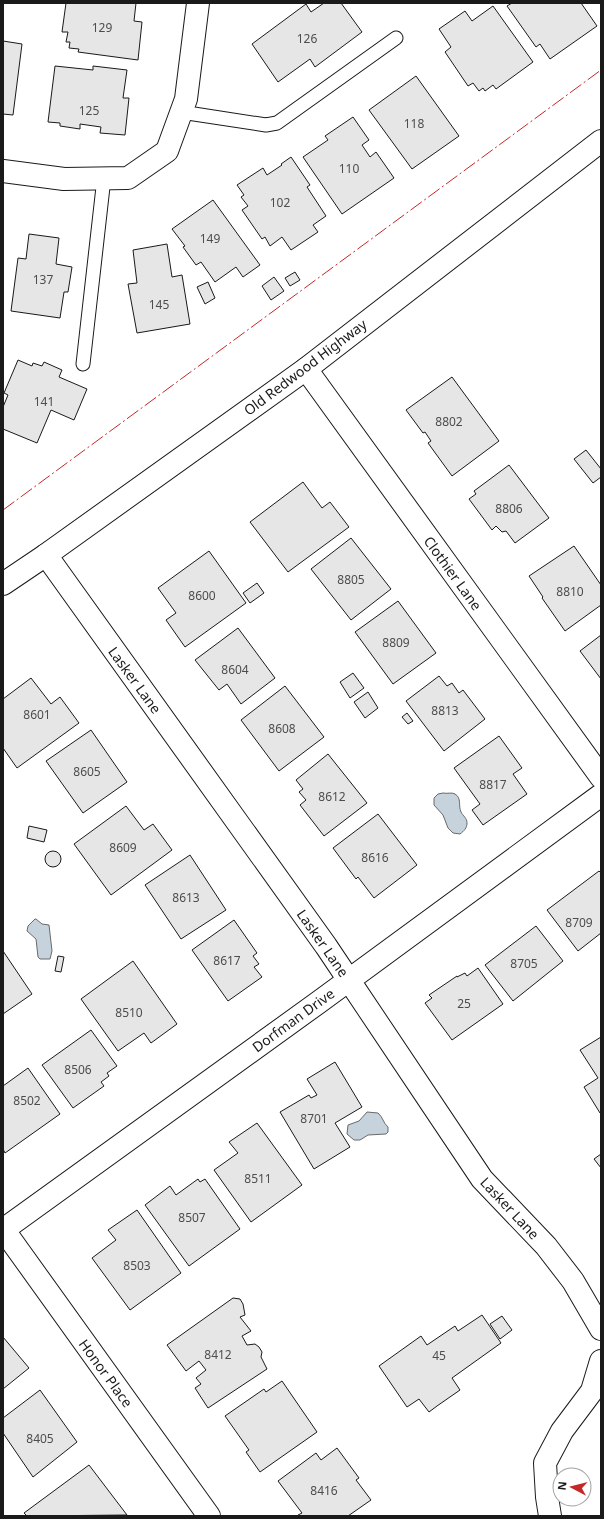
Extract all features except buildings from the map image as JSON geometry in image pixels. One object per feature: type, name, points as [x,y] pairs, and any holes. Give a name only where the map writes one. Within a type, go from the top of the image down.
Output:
[{"type":"street","points":[[3,171],[64,179],[128,178],[167,151],[186,100],[198,3]]},
{"type":"street","name":"Old Redwood Highway","points":[[3,584],[46,555],[306,369],[601,141]]},
{"type":"street","name":"Clothier Lane","points":[[306,369],[601,777]]},
{"type":"street","name":"Lasker Lane","points":[[46,555],[349,980],[482,1179],[546,1246],[573,1281],[601,1329]]},
{"type":"street","name":"Dorfman Drive","points":[[3,1229],[349,980],[601,795]]},
{"type":"street","name":"Honor Place","points":[[3,1229],[209,1516]]},
{"type":"street","points":[[550,1516],[547,1497],[545,1462],[562,1431],[592,1392],[601,1361]]},
{"type":"lane","points":[[181,112],[266,125],[277,123],[396,38]]},
{"type":"lane","points":[[83,364],[104,178]]},
{"type":"shaded area","points":[[454,793],[459,800],[460,810],[467,823],[465,829],[460,834],[453,833],[448,828],[443,815],[434,805],[434,798],[438,794]]},
{"type":"shaded area","points":[[35,919],[42,924],[49,925],[52,951],[50,959],[40,959],[38,957],[36,939],[27,931],[28,926]]},
{"type":"shaded area","points":[[367,1112],[378,1113],[388,1127],[388,1132],[386,1134],[368,1135],[360,1140],[354,1140],[347,1134],[348,1125],[359,1121]]},
{"type":"power","points":[[3,510],[601,70]]}]
